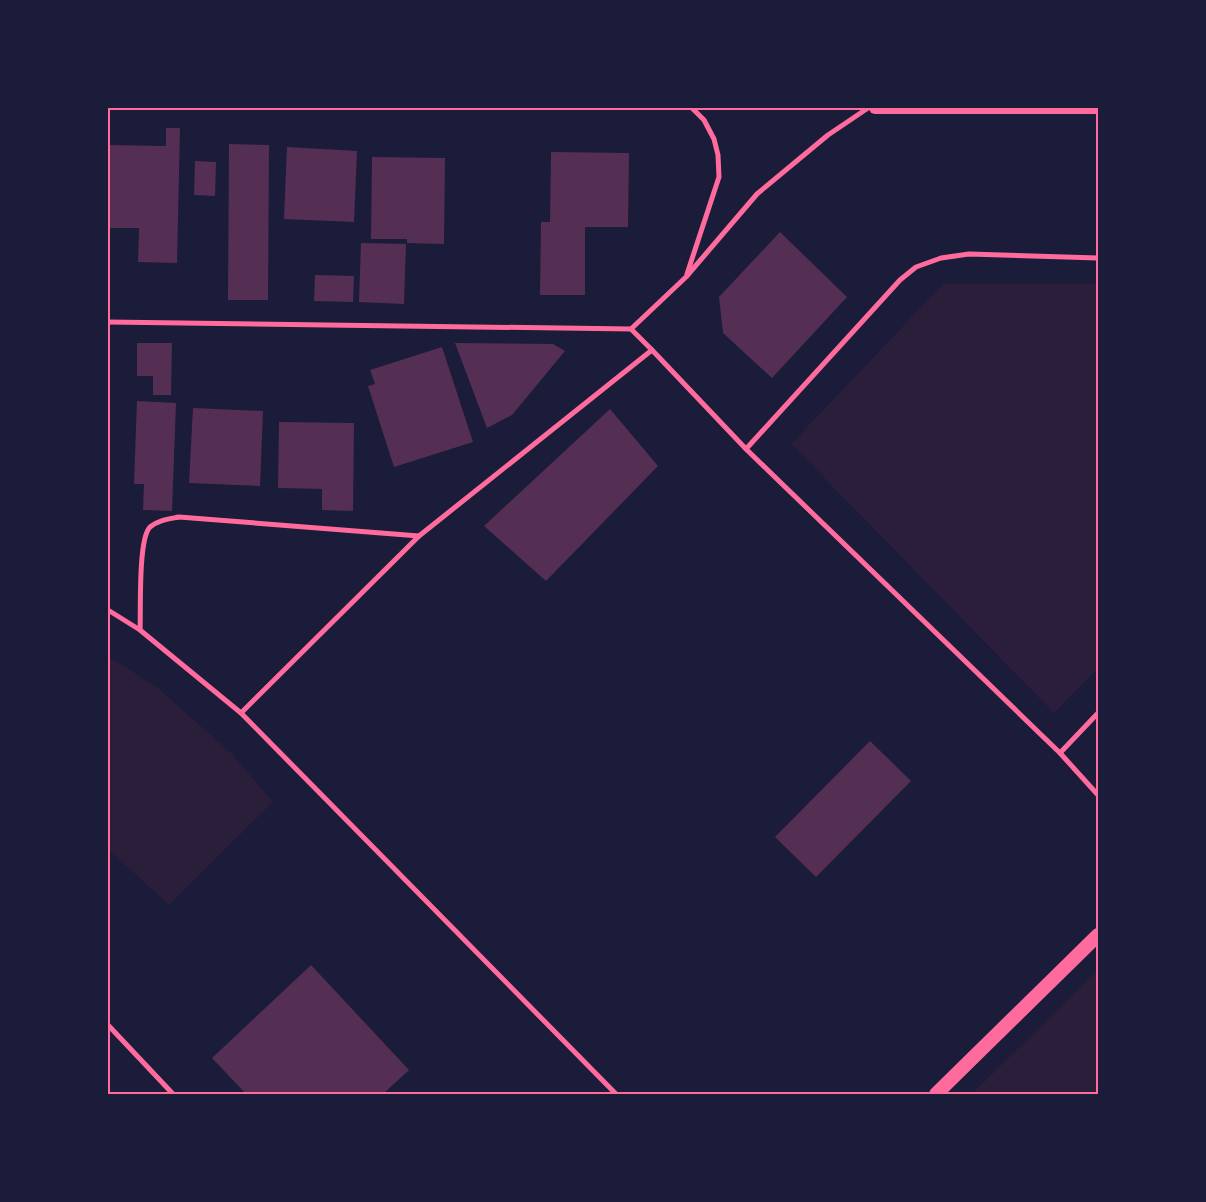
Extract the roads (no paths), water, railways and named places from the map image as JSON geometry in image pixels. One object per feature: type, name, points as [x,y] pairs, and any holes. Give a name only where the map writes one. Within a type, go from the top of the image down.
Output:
[{"type":"highway","points":[[936,1094],[1098,935]]},
{"type":"main road","points":[[876,108],[1098,108]]},
{"type":"street","points":[[686,277],[718,177],[718,155],[714,139],[704,120],[692,108]]},
{"type":"street","points":[[108,322],[631,329],[686,277],[757,194],[828,135],[868,108]]},
{"type":"street","points":[[746,448],[900,280],[916,267],[941,258],[969,254],[1098,258]]},
{"type":"street","points":[[631,329],[746,448],[1060,753],[1098,795]]},
{"type":"street","points":[[241,713],[419,536],[652,350]]},
{"type":"street","points":[[140,630],[142,553],[149,528],[159,521],[179,517],[419,536]]},
{"type":"street","points":[[108,610],[140,630],[241,713],[616,1094]]},
{"type":"street","points":[[1060,753],[1098,713]]},
{"type":"street","points":[[108,1025],[173,1094]]}]
